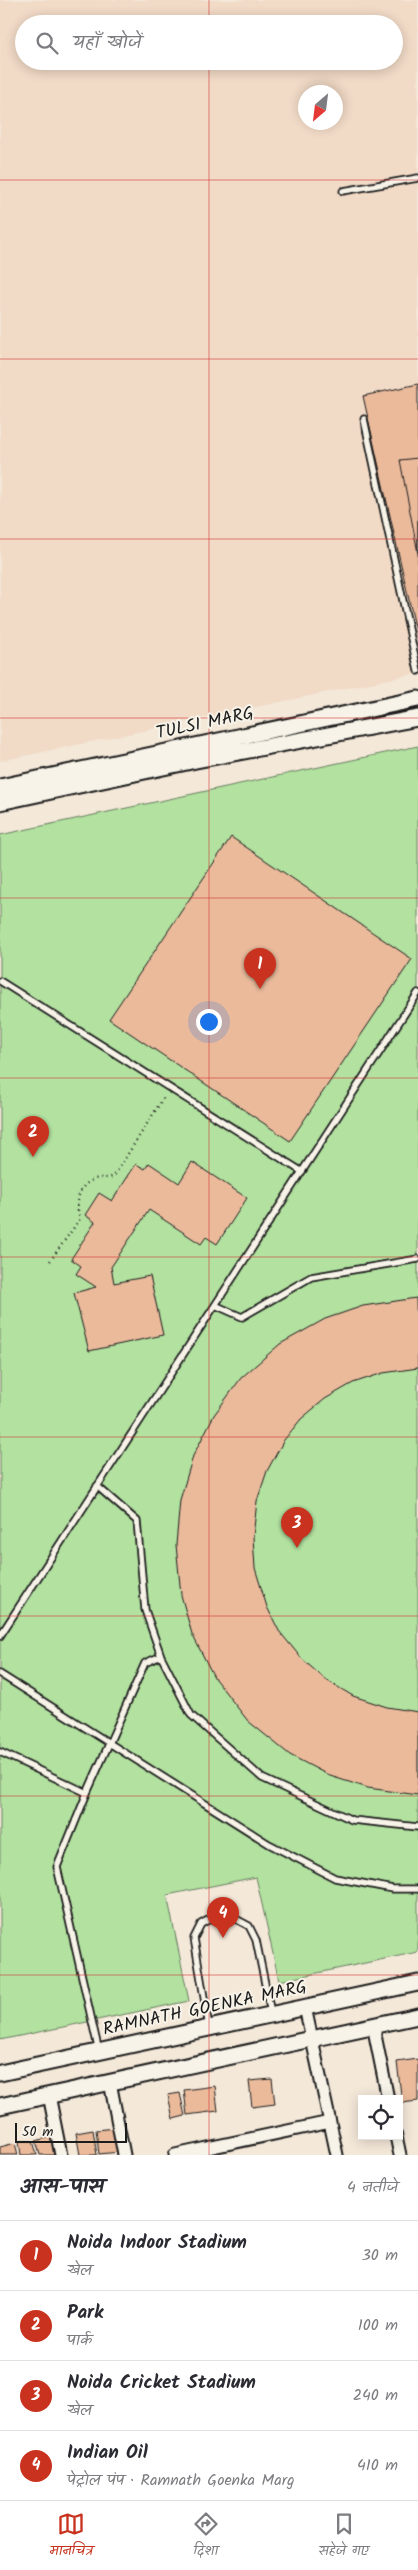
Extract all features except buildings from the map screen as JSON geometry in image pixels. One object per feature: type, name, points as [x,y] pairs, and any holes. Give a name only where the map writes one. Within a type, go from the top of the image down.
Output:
[{"type":"street","name":"TULSI MARG","points":[[0,787],[418,699]]},
{"type":"street","name":"TULSI MARG","points":[[0,802],[196,760],[418,718]]},
{"type":"street","name":"RAMNATH GOENKA MARG","points":[[0,2073],[418,1983]]},
{"type":"street","points":[[305,2007],[337,2155]]},
{"type":"street","points":[[0,2106],[418,2016]]},
{"type":"street","points":[[373,2026],[387,2095]]},
{"type":"street","points":[[110,2082],[124,2155]]},
{"type":"street","points":[[49,2096],[61,2155]]},
{"type":"street","points":[[175,2155],[188,2154],[330,2122]]},
{"type":"street","points":[[397,2140],[400,2155]]},
{"type":"lane","points":[[343,191],[418,178]]},
{"type":"lane","points":[[364,419],[418,671]]},
{"type":"lane","points":[[0,981],[302,1171]]},
{"type":"lane","points":[[0,1636],[418,993]]},
{"type":"lane","points":[[214,1305],[242,1317],[312,1277],[418,1259]]},
{"type":"lane","points":[[97,1486],[137,1521],[145,1610],[161,1656],[191,1715],[262,1778],[352,1820],[418,1827]]},
{"type":"lane","points":[[100,2052],[58,1867],[87,1793],[145,1663],[161,1656]]},
{"type":"lane","points":[[0,1674],[269,1844],[335,1878],[393,1889],[418,1889]]},
{"type":"lane","points":[[0,1752],[87,1793]]},
{"type":"lane","points":[[209,2027],[194,1938],[196,1930],[208,1920],[234,1918],[249,1926],[256,1940],[271,2014]]},
{"type":"path","points":[[50,1261],[80,1219],[77,1199],[83,1187],[95,1179],[107,1179],[114,1176],[169,1089]]},
{"type":"shaded area","points":[[0,0],[418,0],[418,673],[0,761]]},
{"type":"green space","points":[[418,746],[418,1952],[279,1981],[256,1877],[167,1895],[189,2001],[0,2040],[0,835]]},
{"type":"place","name":"Noida Indoor Stadium","points":[[260,989]]},
{"type":"place","name":"Park","points":[[33,1157]]},
{"type":"place","name":"Noida Cricket Stadium","points":[[297,1548]]},
{"type":"place","name":"Indian Oil","points":[[223,1938]]}]
